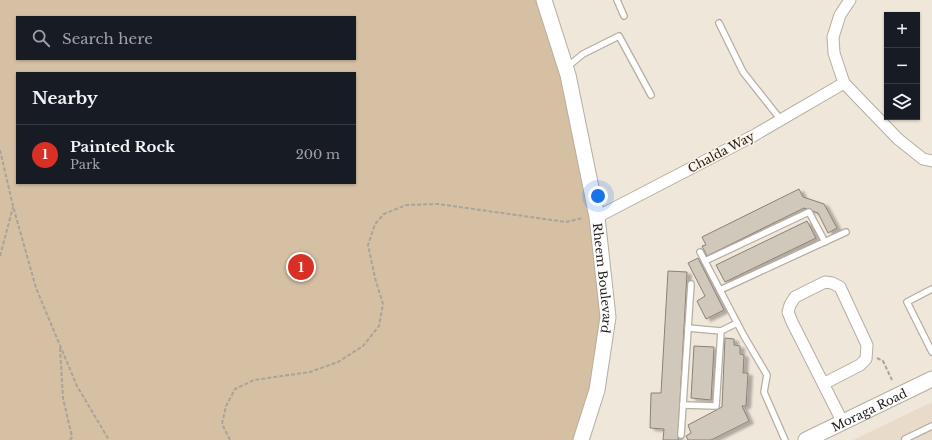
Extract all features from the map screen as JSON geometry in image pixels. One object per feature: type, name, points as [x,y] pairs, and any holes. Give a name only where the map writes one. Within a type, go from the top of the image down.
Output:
[{"type":"street","name":"Rheem Boulevard","points":[[544,0],[566,67],[590,218],[608,317],[597,390],[581,440]]},
{"type":"street","points":[[850,0],[840,15],[834,36],[834,53],[844,83],[898,139],[923,160],[932,161]]},
{"type":"street","name":"Chalda Way","points":[[590,218],[753,136],[844,83]]},
{"type":"street","points":[[823,384],[860,365],[866,359],[867,345],[840,287],[832,283],[825,282],[795,297],[788,312],[792,322],[823,384],[843,423]]},
{"type":"street","name":"Moraga Road","points":[[806,440],[932,379]]},
{"type":"lane","points":[[617,0],[624,16]]},
{"type":"lane","points":[[719,23],[743,72],[781,120]]},
{"type":"lane","points":[[566,67],[584,54],[618,36],[651,94]]},
{"type":"lane","points":[[705,261],[809,212],[825,242]]},
{"type":"lane","points":[[720,290],[846,232]]},
{"type":"lane","points":[[700,252],[737,323],[767,375],[764,392],[785,440]]},
{"type":"lane","points":[[682,435],[691,284]]},
{"type":"lane","points":[[932,289],[907,302],[932,352]]},
{"type":"lane","points":[[688,328],[721,331],[737,323]]},
{"type":"lane","points":[[683,405],[716,406],[721,331]]},
{"type":"lane","points":[[906,440],[905,439],[932,426]]},
{"type":"path","points":[[0,150],[13,206],[36,288],[76,386],[109,440]]},
{"type":"path","points":[[230,440],[222,424],[226,406],[235,389],[254,380],[310,372],[338,362],[363,346],[379,326],[383,304],[375,278],[368,245],[375,224],[384,214],[406,205],[438,204],[566,222],[590,218]]},
{"type":"path","points":[[0,256],[13,206]]},
{"type":"path","points":[[59,345],[63,398],[72,437],[70,440]]},
{"type":"path","points":[[866,353],[883,361],[892,380]]},
{"type":"shaded area","points":[[0,0],[544,0],[566,67],[608,317],[581,440],[0,440]]},
{"type":"shaded area","points":[[932,402],[932,440],[853,440],[880,427]]},
{"type":"building","points":[[799,189],[803,197],[824,204],[837,228],[828,233],[818,213],[804,208],[707,256],[702,246],[706,245],[702,237]]},
{"type":"building","points":[[807,221],[816,238],[725,282],[716,265]]},
{"type":"building","points":[[698,258],[724,310],[706,319],[697,301],[705,296],[688,263]]},
{"type":"building","points":[[668,271],[687,272],[679,440],[663,440],[664,429],[650,428],[651,393],[661,393]]},
{"type":"building","points":[[725,338],[734,339],[734,345],[740,346],[740,354],[744,355],[743,373],[748,373],[746,406],[742,406],[749,421],[711,440],[688,440],[686,436],[691,433],[688,425],[722,407]]},
{"type":"building","points":[[694,346],[714,347],[711,400],[691,398]]},
{"type":"place","name":"Painted Rock","points":[[301,267]]}]
